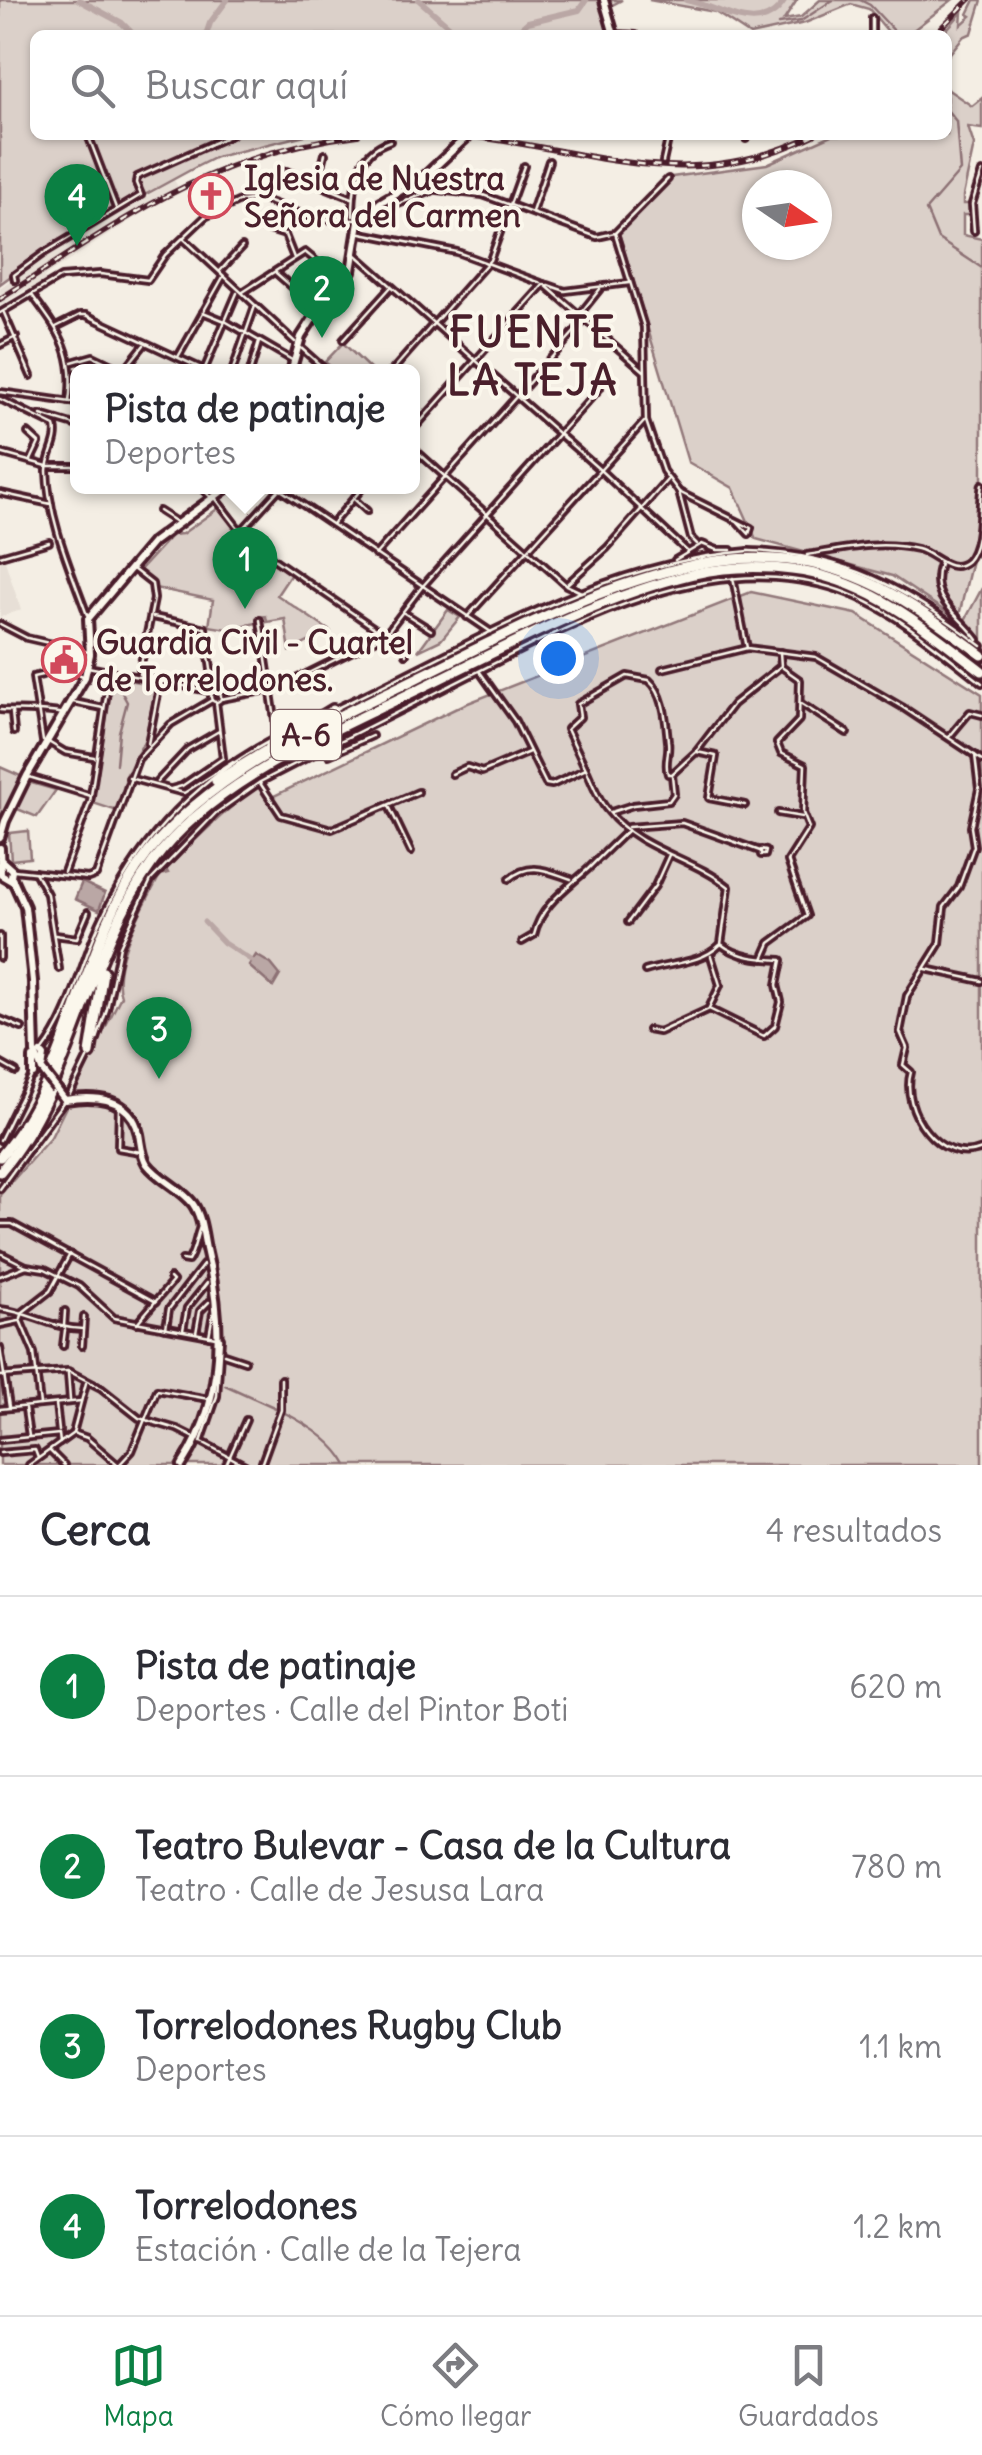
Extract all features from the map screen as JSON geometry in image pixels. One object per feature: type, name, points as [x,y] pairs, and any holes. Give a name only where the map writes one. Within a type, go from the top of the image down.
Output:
[{"type":"highway","name":"A-6","points":[[0,1154],[44,1086],[100,940],[147,854],[189,809],[267,756],[537,619],[696,564],[760,558],[828,567],[888,591],[918,608],[982,655]]},
{"type":"highway","name":"A-6","points":[[0,1172],[44,1108],[109,944],[138,884],[173,838],[199,813],[251,776],[390,703],[584,610],[696,574],[761,567],[826,576],[858,586],[891,603],[982,677]]},
{"type":"highway","points":[[147,854],[165,826],[206,788],[334,710]]},
{"type":"highway","points":[[90,1053],[103,972],[138,884]]},
{"type":"main road","points":[[605,2],[613,30]]},
{"type":"main road","points":[[293,364],[298,345],[318,309],[352,267],[358,222],[381,202],[420,180],[463,140]]},
{"type":"main road","points":[[0,838],[4,820],[27,776],[85,676],[90,652],[88,619],[154,542],[219,494]]},
{"type":"main road","points":[[0,848],[5,871],[25,907],[42,1070],[68,1098],[105,1098],[118,1104],[137,1125],[142,1152],[152,1170],[190,1200],[201,1226],[214,1285],[219,1354],[214,1400],[200,1441],[185,1465]]},
{"type":"main road","points":[[32,1074],[35,1028]]},
{"type":"main road","points":[[203,1237],[217,1282],[216,1338]]},
{"type":"street","points":[[872,18],[872,30]]},
{"type":"street","points":[[90,140],[117,209]]},
{"type":"street","points":[[16,280],[14,276],[44,254],[141,196],[137,177],[220,140]]},
{"type":"street","points":[[662,162],[668,140]]},
{"type":"street","points":[[358,222],[353,198],[359,167],[372,149],[390,142]]},
{"type":"street","points":[[317,182],[325,154]]},
{"type":"street","points":[[532,213],[549,161]]},
{"type":"street","points":[[398,364],[488,262],[524,166]]},
{"type":"street","points":[[286,171],[353,198]]},
{"type":"street","points":[[974,231],[972,204],[982,172]]},
{"type":"street","points":[[408,186],[483,195],[592,236],[615,233],[668,179]]},
{"type":"street","points":[[420,180],[420,185],[433,190]]},
{"type":"street","points":[[358,222],[433,190]]},
{"type":"street","points":[[31,376],[2,312],[67,276],[100,274],[148,280],[165,255],[205,217],[255,198],[315,219],[358,222],[488,262],[565,291],[630,283]]},
{"type":"street","points":[[262,228],[285,235],[294,259]]},
{"type":"street","points":[[615,233],[644,326],[646,421],[668,479],[679,492],[738,522]]},
{"type":"street","points":[[183,238],[319,364]]},
{"type":"street","points":[[219,272],[242,246]]},
{"type":"street","points":[[207,364],[240,292],[294,259],[306,252],[341,282]]},
{"type":"street","points":[[354,253],[688,552]]},
{"type":"street","points":[[274,272],[318,309]]},
{"type":"street","points":[[177,358],[223,276]]},
{"type":"street","points":[[544,284],[646,372]]},
{"type":"street","points":[[420,423],[544,284]]},
{"type":"street","points":[[343,340],[392,286]]},
{"type":"street","points":[[580,315],[602,286]]},
{"type":"street","points":[[32,294],[56,327],[70,362],[93,356],[110,364]]},
{"type":"street","points":[[235,364],[255,305]]},
{"type":"street","points":[[203,312],[294,361]]},
{"type":"street","points":[[56,327],[83,314],[187,364]]},
{"type":"street","points":[[374,555],[585,320]]},
{"type":"street","points":[[0,345],[16,337]]},
{"type":"street","points":[[253,364],[260,341]]},
{"type":"street","points":[[129,364],[145,344]]},
{"type":"street","points":[[88,667],[230,696],[271,691],[385,635],[421,588],[600,388]]},
{"type":"street","points":[[55,426],[1,399],[2,392],[69,402],[70,394]]},
{"type":"street","points":[[30,412],[70,423]]},
{"type":"street","points":[[55,426],[62,420]]},
{"type":"street","points":[[467,617],[646,421]]},
{"type":"street","points":[[55,426],[57,438],[47,466],[52,505],[59,538],[88,619]]},
{"type":"street","points":[[28,433],[39,443],[31,461]]},
{"type":"street","points":[[0,453],[47,466],[70,466]]},
{"type":"street","points":[[420,454],[566,585],[583,592]]},
{"type":"street","points":[[566,585],[608,548],[668,479]]},
{"type":"street","points":[[805,555],[876,544],[916,548],[958,566],[971,556],[977,540],[982,484]]},
{"type":"street","points":[[679,492],[691,538],[698,545],[717,550],[805,555],[862,571],[892,585],[982,646]]},
{"type":"street","points":[[0,493],[52,505]]},
{"type":"street","points":[[208,494],[250,542],[405,649],[406,654]]},
{"type":"street","points":[[241,532],[274,494]]},
{"type":"street","points":[[287,494],[492,633]]},
{"type":"street","points":[[330,525],[357,494]]},
{"type":"street","points":[[354,498],[367,511]]},
{"type":"street","points":[[159,512],[178,523]]},
{"type":"street","points":[[0,556],[50,542]]},
{"type":"street","points":[[665,565],[698,545]]},
{"type":"street","points":[[129,778],[188,792],[274,738],[564,599],[665,565],[718,553],[749,551]]},
{"type":"street","points":[[941,561],[936,586],[944,602],[982,646]]},
{"type":"street","points":[[131,568],[152,584],[154,599],[138,677]]},
{"type":"street","points":[[732,577],[748,648]]},
{"type":"street","points":[[0,1189],[68,1098],[90,1053],[108,1009],[120,946],[151,880],[216,812],[260,782],[479,671],[604,613],[706,581],[732,577],[802,580],[846,593],[914,630],[982,677]]},
{"type":"street","points":[[564,599],[566,585]]},
{"type":"street","points":[[403,612],[431,630]]},
{"type":"street","points":[[151,616],[205,628],[224,755],[221,761],[170,790]]},
{"type":"street","points":[[260,620],[276,726]]},
{"type":"street","points":[[0,624],[28,638],[90,652]]},
{"type":"street","points":[[662,669],[748,648],[816,657],[982,760]]},
{"type":"street","points":[[763,960],[770,943],[807,916],[788,861],[809,828],[804,817],[806,765],[781,752],[777,743],[799,720],[800,680],[781,666],[780,652]]},
{"type":"street","points":[[672,774],[696,752],[733,704],[781,666]]},
{"type":"street","points":[[70,671],[85,676]]},
{"type":"street","points":[[479,671],[514,721],[549,786],[586,769]]},
{"type":"street","points":[[64,874],[91,796],[110,672]]},
{"type":"street","points":[[42,675],[34,677],[38,713],[48,741],[66,752],[95,757]]},
{"type":"street","points":[[645,970],[666,969],[690,958],[710,955],[721,944],[729,887],[688,862],[655,848],[609,813],[567,729],[580,717],[578,704],[627,676],[649,680],[662,700],[669,746],[665,766],[668,774],[672,774]]},
{"type":"street","points":[[148,745],[160,682]]},
{"type":"street","points":[[5,871],[34,870],[88,878],[96,875],[129,778],[148,745],[171,724],[216,696]]},
{"type":"street","points":[[71,702],[103,708]]},
{"type":"street","points":[[798,702],[847,733]]},
{"type":"street","points":[[0,710],[64,714]]},
{"type":"street","points":[[12,710],[14,732]]},
{"type":"street","points":[[949,738],[970,712],[982,715]]},
{"type":"street","points":[[155,785],[188,749],[220,730]]},
{"type":"street","points":[[328,755],[372,736]]},
{"type":"street","points":[[335,743],[338,750]]},
{"type":"street","points":[[452,774],[467,767],[482,772],[530,752]]},
{"type":"street","points":[[696,752],[716,756],[708,798],[745,805]]},
{"type":"street","points":[[974,755],[979,789],[971,827],[974,846],[959,887],[944,907],[942,938],[906,996],[900,1032],[908,1048],[903,1064],[912,1072],[907,1086],[912,1106],[939,1144],[964,1152],[982,1149]]},
{"type":"street","points":[[0,1140],[40,1056],[57,1030],[128,866],[183,801],[244,756]]},
{"type":"street","points":[[609,813],[668,800],[674,794],[672,774]]},
{"type":"street","points":[[27,776],[91,796]]},
{"type":"street","points":[[260,782],[280,815],[332,829],[418,792]]},
{"type":"street","points":[[388,805],[410,852]]},
{"type":"street","points":[[778,813],[804,817]]},
{"type":"street","points":[[522,942],[534,936],[538,921],[572,880],[628,828],[682,823],[760,852]]},
{"type":"street","points":[[628,922],[656,886],[670,854]]},
{"type":"street","points":[[509,879],[521,869],[536,867],[572,880]]},
{"type":"street","points":[[34,870],[47,894],[59,969]]},
{"type":"street","points":[[54,935],[77,938],[88,912]]},
{"type":"street","points":[[0,936],[0,958]]},
{"type":"street","points":[[709,1009],[764,1036],[775,1026],[780,1002],[776,985],[782,960],[731,952],[721,944]]},
{"type":"street","points":[[648,1030],[659,1032],[709,1009],[720,985],[710,955]]},
{"type":"street","points":[[925,969],[982,982]]},
{"type":"street","points":[[0,1018],[22,1028]]},
{"type":"street","points":[[0,1064],[16,1072]]},
{"type":"street","points":[[74,1084],[74,1092],[80,1097]]},
{"type":"street","points":[[118,1104],[118,1148],[142,1152]]},
{"type":"street","points":[[0,1224],[12,1224],[156,1302]]},
{"type":"street","points":[[195,1250],[194,1241],[201,1226]]},
{"type":"street","points":[[182,1260],[188,1262],[203,1237]]},
{"type":"street","points":[[195,1250],[206,1248]]},
{"type":"street","points":[[0,1253],[58,1276],[90,1294],[114,1318],[216,1338],[214,1313]]},
{"type":"street","points":[[0,1325],[18,1323],[23,1312],[50,1291],[70,1254]]},
{"type":"street","points":[[166,1329],[169,1309],[203,1265]]},
{"type":"street","points":[[0,1276],[26,1266]]},
{"type":"street","points":[[136,1324],[172,1281],[170,1278]]},
{"type":"street","points":[[182,1332],[188,1308],[207,1283]]},
{"type":"street","points":[[196,1335],[200,1311],[209,1302]]},
{"type":"street","points":[[0,1309],[23,1312],[49,1325],[83,1329]]},
{"type":"street","points":[[63,1346],[65,1311]]},
{"type":"street","points":[[82,1346],[84,1317]]},
{"type":"street","points":[[20,1320],[34,1353],[40,1404]]},
{"type":"street","points":[[0,1348],[9,1408]]},
{"type":"street","points":[[219,1354],[245,1360]]},
{"type":"street","points":[[68,1371],[70,1401]]},
{"type":"street","points":[[3,1376],[68,1371],[144,1419],[178,1429],[244,1465]]},
{"type":"street","points":[[261,1465],[280,1410],[282,1379]]},
{"type":"street","points":[[29,1465],[73,1433],[86,1381]]},
{"type":"street","points":[[73,1433],[87,1438],[118,1465],[132,1452],[157,1390],[214,1400]]},
{"type":"street","points":[[0,1409],[81,1401]]},
{"type":"street","points":[[56,1403],[60,1443]]},
{"type":"street","points":[[25,1407],[29,1437]]},
{"type":"street","points":[[226,1465],[246,1420]]},
{"type":"street","points":[[0,1440],[60,1434]]},
{"type":"street","points":[[0,1453],[35,1450],[38,1458]]},
{"type":"street","points":[[50,1450],[64,1465]]},
{"type":"shaded area","points":[[0,0],[622,0],[601,11],[615,30],[30,30],[30,140],[285,140],[216,157],[53,245],[0,284]]},
{"type":"shaded area","points":[[649,0],[797,0],[784,20],[801,17],[820,0],[952,0],[913,30],[887,30],[869,9],[851,4],[805,23],[773,30],[742,30],[715,12]]},
{"type":"shaded area","points":[[975,0],[982,0],[972,33],[952,51],[952,30],[946,30],[962,12],[961,25],[971,16],[968,14]]},
{"type":"shaded area","points":[[952,92],[972,106],[982,98],[982,129],[968,127],[974,145],[963,196],[963,204],[969,204],[969,215],[963,215],[963,235],[982,239],[982,517],[958,620],[892,576],[756,539],[733,488],[688,462],[619,233],[672,177],[767,164],[821,140],[952,140]]},
{"type":"shaded area","points":[[174,180],[181,192],[44,277],[46,281],[40,287],[26,289],[0,306],[0,288],[44,255]]},
{"type":"shaded area","points":[[343,343],[365,364],[327,364],[325,362]]},
{"type":"shaded area","points":[[220,507],[245,542],[291,574],[277,595],[330,631],[290,651],[285,619],[267,622],[266,616],[257,617],[257,623],[233,630],[209,626],[213,600],[155,588],[154,582],[139,571],[172,535],[182,534]]},
{"type":"shaded area","points":[[0,558],[4,558],[21,610],[0,617]]},
{"type":"shaded area","points":[[982,588],[982,640],[964,622]]},
{"type":"shaded area","points":[[751,592],[856,614],[982,694],[982,1465],[0,1465],[0,1195],[51,1137],[121,996],[124,951],[160,875],[168,873],[165,867],[259,786],[268,799],[463,705]]},
{"type":"shaded area","points":[[448,610],[460,617],[441,640],[418,651]]},
{"type":"shaded area","points":[[113,676],[156,686],[145,739],[127,774],[117,811],[93,803]]},
{"type":"shaded area","points":[[0,767],[23,777],[0,823]]},
{"type":"shaded area","points":[[28,782],[56,790],[37,817],[15,808]]},
{"type":"shaded area","points":[[28,831],[30,858],[11,860],[9,833]]},
{"type":"shaded area","points":[[82,882],[105,893],[99,910],[75,899]]},
{"type":"shaded area","points":[[256,955],[280,975],[273,987],[249,966]]},
{"type":"waterway","points":[[79,0],[129,30]]},
{"type":"waterway","points":[[208,30],[227,0]]},
{"type":"waterway","points":[[419,0],[453,30]]},
{"type":"waterway","points":[[519,30],[528,22],[579,10],[586,0]]},
{"type":"waterway","points":[[686,0],[751,20],[775,12],[785,0]]},
{"type":"waterway","points":[[778,24],[801,21],[833,0]]},
{"type":"waterway","points":[[860,0],[893,30]]},
{"type":"waterway","points":[[952,116],[956,121],[960,171],[926,210],[938,239],[982,268]]},
{"type":"waterway","points":[[113,680],[134,681]]},
{"type":"waterway","points":[[116,764],[127,702],[121,691]]},
{"type":"waterway","points":[[204,922],[224,943],[252,961]]},
{"type":"waterway","points":[[225,1385],[278,1409]]},
{"type":"waterway","points":[[283,1412],[319,1434],[347,1465]]},
{"type":"railway","points":[[939,30],[969,0]]},
{"type":"railway","points":[[0,299],[169,194],[258,157],[329,140]]},
{"type":"railway","points":[[496,140],[638,164],[680,166],[723,164],[767,154],[802,140]]},
{"type":"place","name":"Iglesia de Nuestra Señora del Carmen","points":[[211,196]]},
{"type":"place","name":"Torrelodones","points":[[77,246]]},
{"type":"place","name":"Teatro Bulevar - Casa de la Cultura","points":[[322,338]]},
{"type":"place","name":"Pista de patinaje","points":[[245,609]]},
{"type":"place","name":"Guardia Civil - Cuartel de Torrelodones.","points":[[64,660]]},
{"type":"place","name":"Torrelodones Rugby Club","points":[[159,1079]]},
{"type":"district","name":"FUENTE LA TEJA","points":[[533,356]]}]
